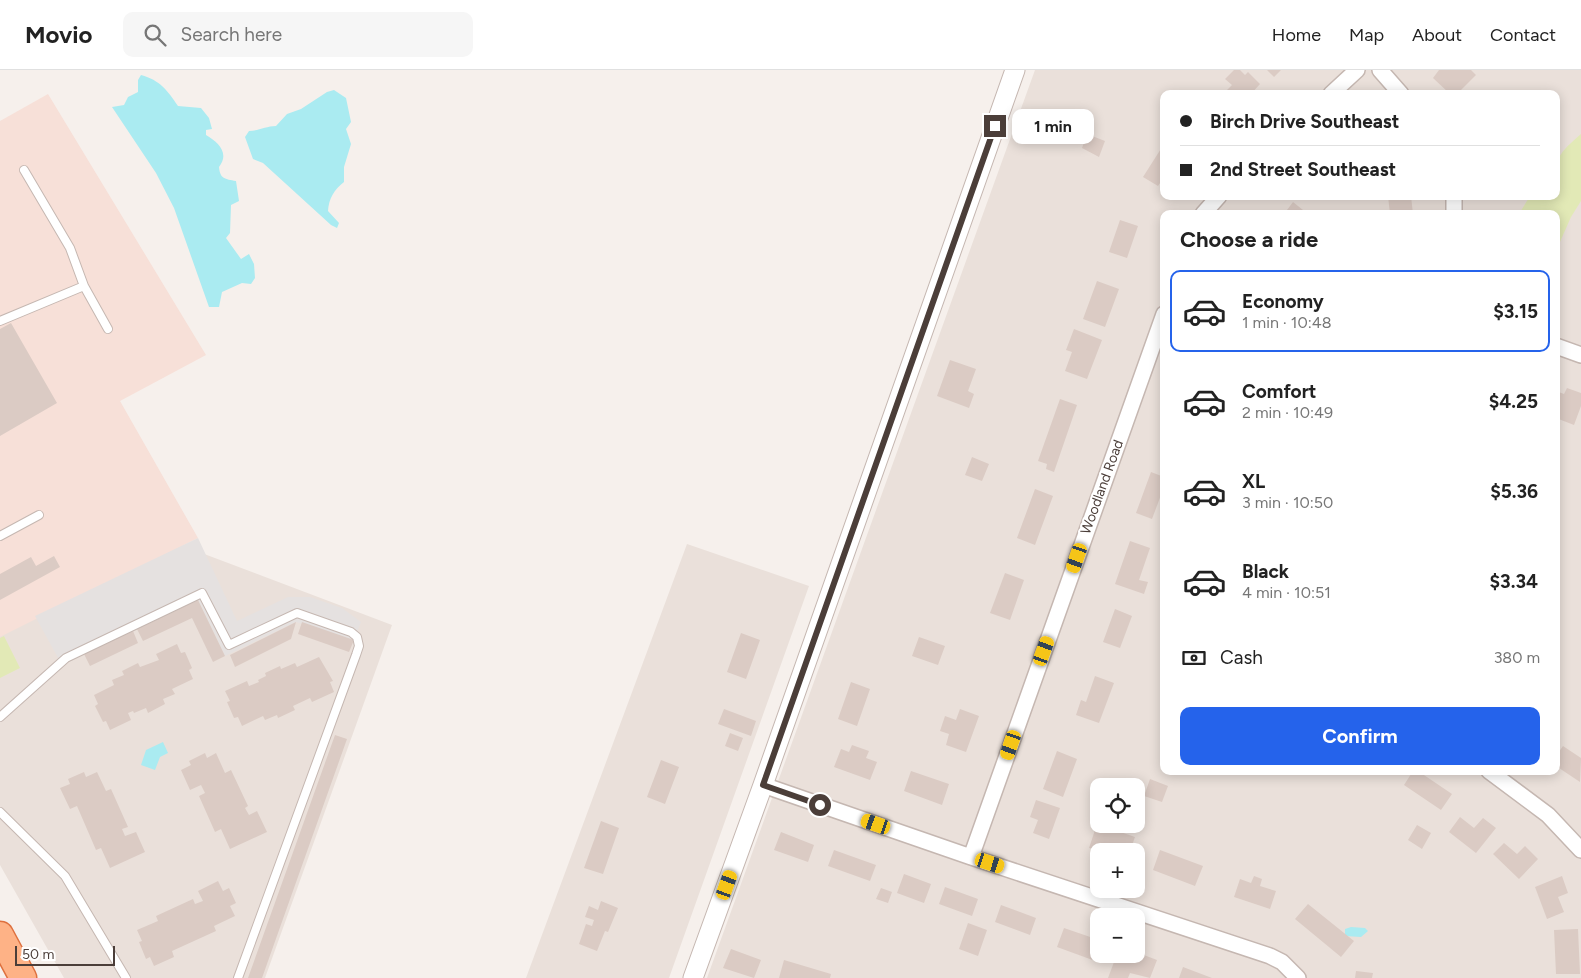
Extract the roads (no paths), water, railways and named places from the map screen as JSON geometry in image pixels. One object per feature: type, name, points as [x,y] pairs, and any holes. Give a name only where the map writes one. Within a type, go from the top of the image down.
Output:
[{"type":"highway","points":[[0,936],[23,978]]},
{"type":"street","points":[[693,978],[1015,70]]},
{"type":"street","points":[[1335,90],[1357,70]]},
{"type":"street","points":[[1380,70],[1398,90]]},
{"type":"street","points":[[1207,210],[1216,200]]},
{"type":"street","name":"Woodland Road","points":[[971,857],[1160,325]]},
{"type":"street","points":[[1560,347],[1581,354]]},
{"type":"street","points":[[1493,775],[1548,815],[1581,850]]},
{"type":"street","points":[[763,785],[971,857],[1270,956],[1282,962],[1298,978]]},
{"type":"lane","points":[[24,170],[70,248],[84,286],[108,329]]},
{"type":"lane","points":[[0,320],[84,286]]},
{"type":"lane","points":[[0,536],[39,515]]},
{"type":"lane","points":[[0,716],[66,658],[202,593],[229,645],[297,613],[351,632],[357,637],[359,646],[238,978]]},
{"type":"lane","points":[[0,812],[65,876],[126,978]]},
{"type":"water","points":[[141,75],[148,77],[163,87],[178,106],[201,108],[209,118],[212,129],[206,130],[206,135],[215,141],[223,153],[222,162],[219,167],[221,174],[226,179],[236,181],[239,201],[231,205],[230,233],[226,238],[241,259],[249,254],[254,264],[255,278],[251,284],[242,283],[222,292],[219,307],[209,307],[174,208],[156,173],[112,107],[124,105],[128,97],[138,92],[138,80]]},
{"type":"water","points":[[334,90],[346,98],[351,122],[346,129],[351,144],[344,167],[344,182],[333,195],[328,211],[339,223],[337,228],[331,225],[263,163],[253,159],[245,137],[249,131],[276,126],[287,114],[301,109],[327,92]]},
{"type":"water","points":[[163,742],[168,753],[160,757],[155,770],[141,765],[146,750]]},
{"type":"water","points":[[1351,927],[1365,928],[1368,931],[1361,937],[1345,936],[1345,929]]}]
